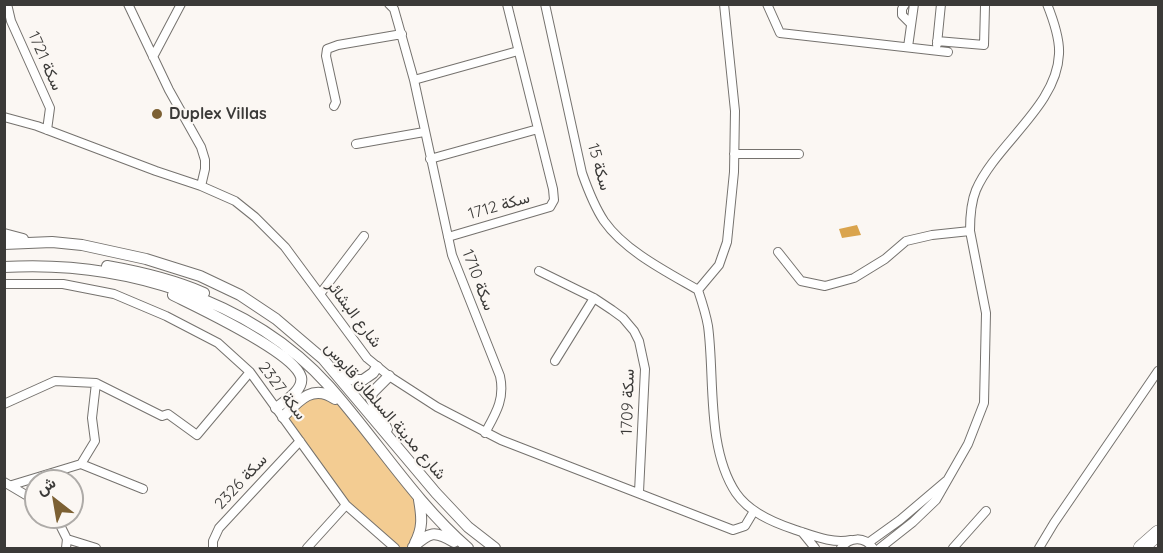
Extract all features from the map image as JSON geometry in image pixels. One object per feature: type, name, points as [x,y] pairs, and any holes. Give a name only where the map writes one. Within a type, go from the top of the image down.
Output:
[{"type":"highway","points":[[1141,549],[1158,533]]},
{"type":"main road","points":[[4,234],[38,241]]},
{"type":"main road","name":"شارع مدينة السلطان قابوس","points":[[4,244],[38,241],[82,245],[146,259],[200,276],[240,295],[267,313],[323,359],[436,493],[468,526],[495,549]]},
{"type":"main road","points":[[4,261],[97,264],[146,272],[180,283],[231,306],[270,331],[279,342]]},
{"type":"main road","name":"شارع مدينة السلطان قابوس","points":[[4,267],[67,268],[146,281],[196,297],[235,314],[279,342],[319,376],[351,412],[419,500],[468,549]]},
{"type":"main road","points":[[146,281],[246,332],[264,343],[297,370],[301,378],[300,386],[279,412]]},
{"type":"main road","points":[[323,359],[354,380],[363,380],[373,374],[377,367]]},
{"type":"main road","points":[[389,376],[372,393],[371,399],[395,446]]},
{"type":"main road","points":[[279,412],[316,392],[326,393],[351,412]]},
{"type":"main road","points":[[413,548],[421,531],[419,500]]},
{"type":"main road","points":[[413,548],[426,536],[441,534],[463,549]]},
{"type":"street","name":"سكة 1721","points":[[7,4],[11,21],[50,108],[47,130]]},
{"type":"street","points":[[128,4],[153,57],[201,147],[205,159],[201,186]]},
{"type":"street","points":[[153,57],[181,4]]},
{"type":"street","name":"سكة 1712","points":[[448,237],[550,207],[554,200],[507,4]]},
{"type":"street","name":"سكة 15","points":[[545,4],[582,174],[591,198],[604,222],[637,253],[698,290]]},
{"type":"street","points":[[724,4],[735,111],[727,242],[719,265],[698,290],[708,324],[720,455],[727,477],[737,495],[754,511],[776,524],[830,540],[858,539],[871,546],[946,481]]},
{"type":"street","points":[[766,4],[780,33],[948,52]]},
{"type":"street","points":[[905,4],[902,15],[911,24]]},
{"type":"street","points":[[908,47],[914,4]]},
{"type":"street","points":[[936,50],[941,4]]},
{"type":"street","points":[[937,41],[984,45],[987,5],[975,4]]},
{"type":"street","points":[[880,549],[936,500],[968,444],[984,403],[986,313],[970,231],[975,193],[987,168],[1042,100],[1054,77],[1059,53],[1047,4]]},
{"type":"street","name":"سكة 1710","points":[[393,6],[414,80],[452,255],[500,376],[502,389],[499,406],[485,433]]},
{"type":"street","points":[[334,106],[336,102],[326,56],[327,49],[402,34]]},
{"type":"street","points":[[414,80],[518,51]]},
{"type":"street","name":"شارع البشائر","points":[[4,117],[47,130],[201,186],[235,201],[285,247],[367,358],[389,376],[437,407],[485,433],[550,461],[639,492],[733,530],[745,526],[754,511]]},
{"type":"street","points":[[430,159],[538,129]]},
{"type":"street","points":[[356,144],[424,132]]},
{"type":"street","points":[[734,154],[799,154]]},
{"type":"street","points":[[778,252],[801,281],[825,286],[854,278],[885,259],[906,240],[970,231]]},
{"type":"street","points":[[320,294],[364,236]]},
{"type":"street","name":"سكة 1709","points":[[538,271],[594,298],[623,318],[634,331],[643,354],[645,369],[639,492]]},
{"type":"street","name":"سكة 2327","points":[[4,284],[63,284],[114,294],[166,316],[218,343],[250,372],[346,505],[395,549]]},
{"type":"street","points":[[555,361],[594,298]]},
{"type":"street","points":[[1040,549],[1054,523],[1158,371]]},
{"type":"street","points":[[4,404],[55,381],[96,383],[162,416],[168,414],[196,435],[250,372]]},
{"type":"street","points":[[81,464],[95,441],[92,418],[96,383]]},
{"type":"street","name":"سكة 2326","points":[[213,549],[213,541],[219,528],[300,441]]},
{"type":"street","points":[[8,484],[81,464],[143,489]]},
{"type":"street","points":[[8,484],[24,494]]},
{"type":"street","points":[[307,549],[346,505]]},
{"type":"street","points":[[953,549],[986,511]]},
{"type":"street","points":[[62,529],[67,539],[66,549]]},
{"type":"street","points":[[802,531],[814,549]]},
{"type":"street","points":[[67,539],[96,549]]},
{"type":"street","points":[[830,540],[836,549]]},
{"type":"street","points":[[841,549],[845,543],[852,540]]},
{"type":"shaded area","points":[[857,225],[861,235],[842,238],[839,229]]},
{"type":"shaded area","points":[[316,393],[335,401],[418,501],[420,510],[412,548],[396,548],[347,504],[284,417]]},
{"type":"place","name":"Duplex Villas","points":[[157,114]]}]
